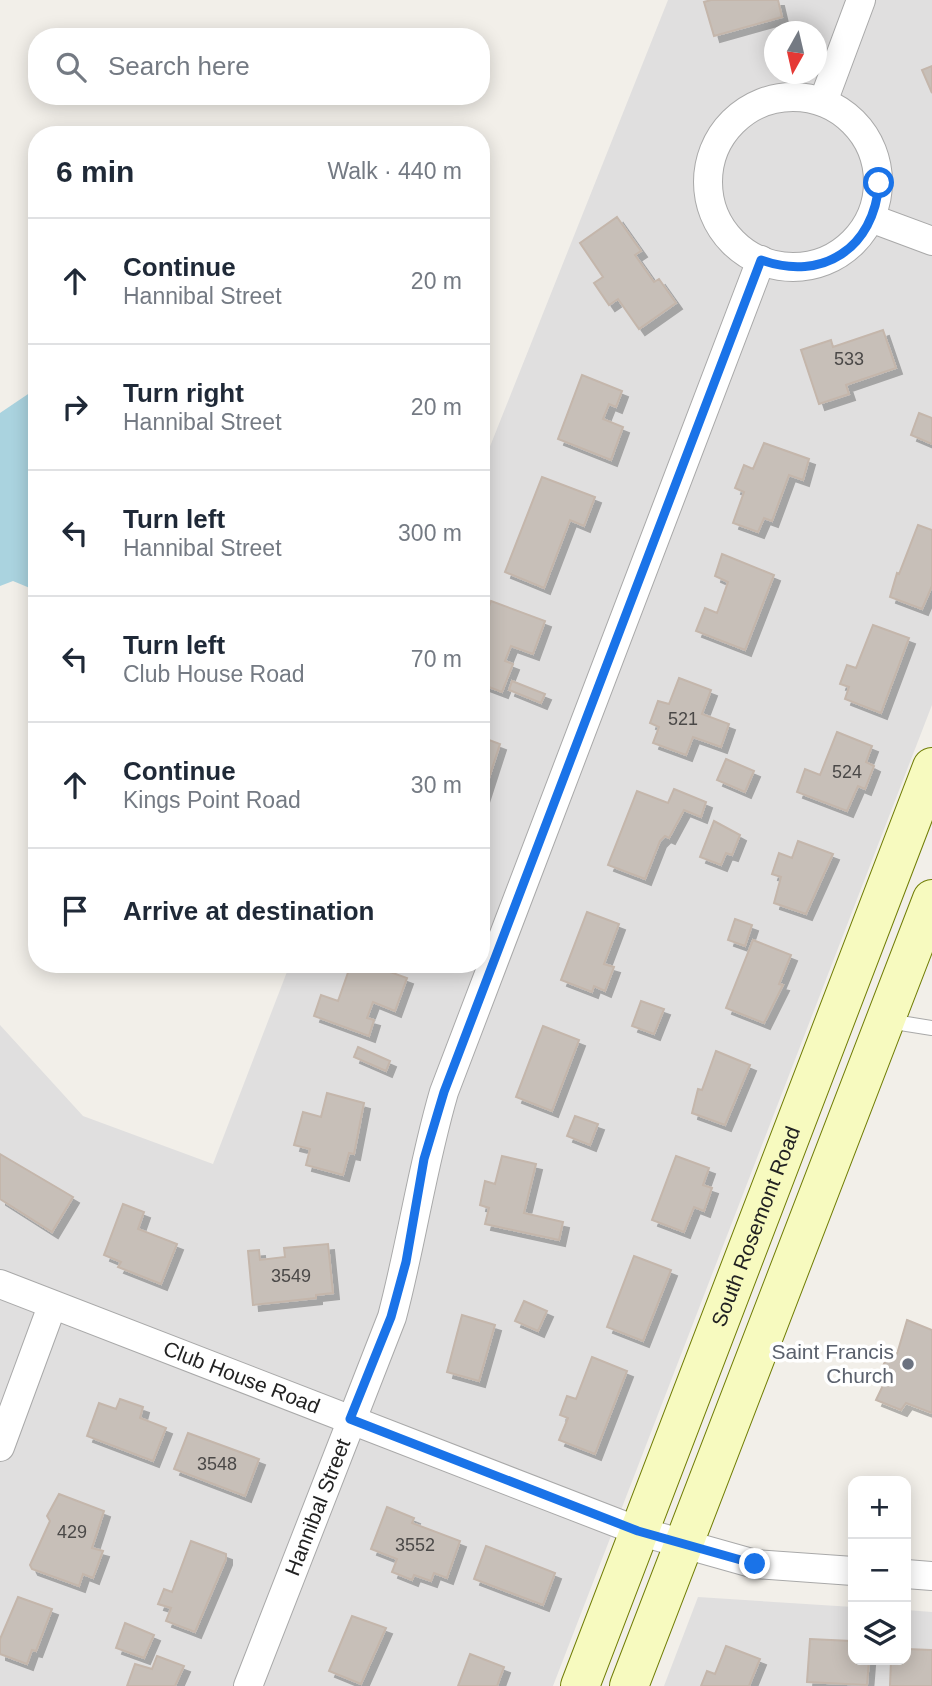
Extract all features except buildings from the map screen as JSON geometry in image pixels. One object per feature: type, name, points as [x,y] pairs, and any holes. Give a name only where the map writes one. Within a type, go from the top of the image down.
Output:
[{"type":"main road","name":"South Rosemont Road","points":[[580,1686],[932,767]]},
{"type":"main road","points":[[629,1686],[932,899]]},
{"type":"street","points":[[823,102],[861,0]]},
{"type":"street","points":[[800,96],[823,102],[843,113],[859,130],[872,154],[879,183],[873,219],[853,245],[824,262],[794,267],[761,260],[738,248],[717,227],[710,214],[706,189],[709,164],[720,137],[733,121],[751,106],[773,98],[800,96]]},
{"type":"street","points":[[873,219],[932,241]]},
{"type":"street","name":"Hannibal Street","points":[[490,971],[761,260]]},
{"type":"street","name":"Hannibal Street","points":[[248,1686],[391,1317],[406,1262],[424,1159],[444,1092],[489,973]]},
{"type":"street","name":"Club House Road","points":[[0,1284],[638,1531],[755,1564],[848,1571]]},
{"type":"street","points":[[0,1447],[52,1306]]},
{"type":"street","points":[[911,1574],[932,1576]]},
{"type":"lane","points":[[885,1021],[932,1028]]},
{"type":"shaded area","points":[[668,0],[932,0],[932,705],[553,1686],[0,1686],[0,1025],[83,1116],[213,1164],[287,973],[490,973],[490,446]]},
{"type":"shaded area","points":[[698,1597],[848,1607],[848,1665],[911,1665],[911,1610],[932,1612],[932,1686],[664,1686]]},
{"type":"water","points":[[28,394],[28,587],[13,581],[0,586],[0,413]]},
{"type":"place","name":"Saint Francis Church","points":[[908,1364]]},
{"type":"route","points":[[755,1564],[638,1531],[350,1419],[391,1317],[406,1262],[424,1159],[444,1092],[761,260],[794,267],[824,262],[844,253],[861,238],[873,219],[879,183]]}]
